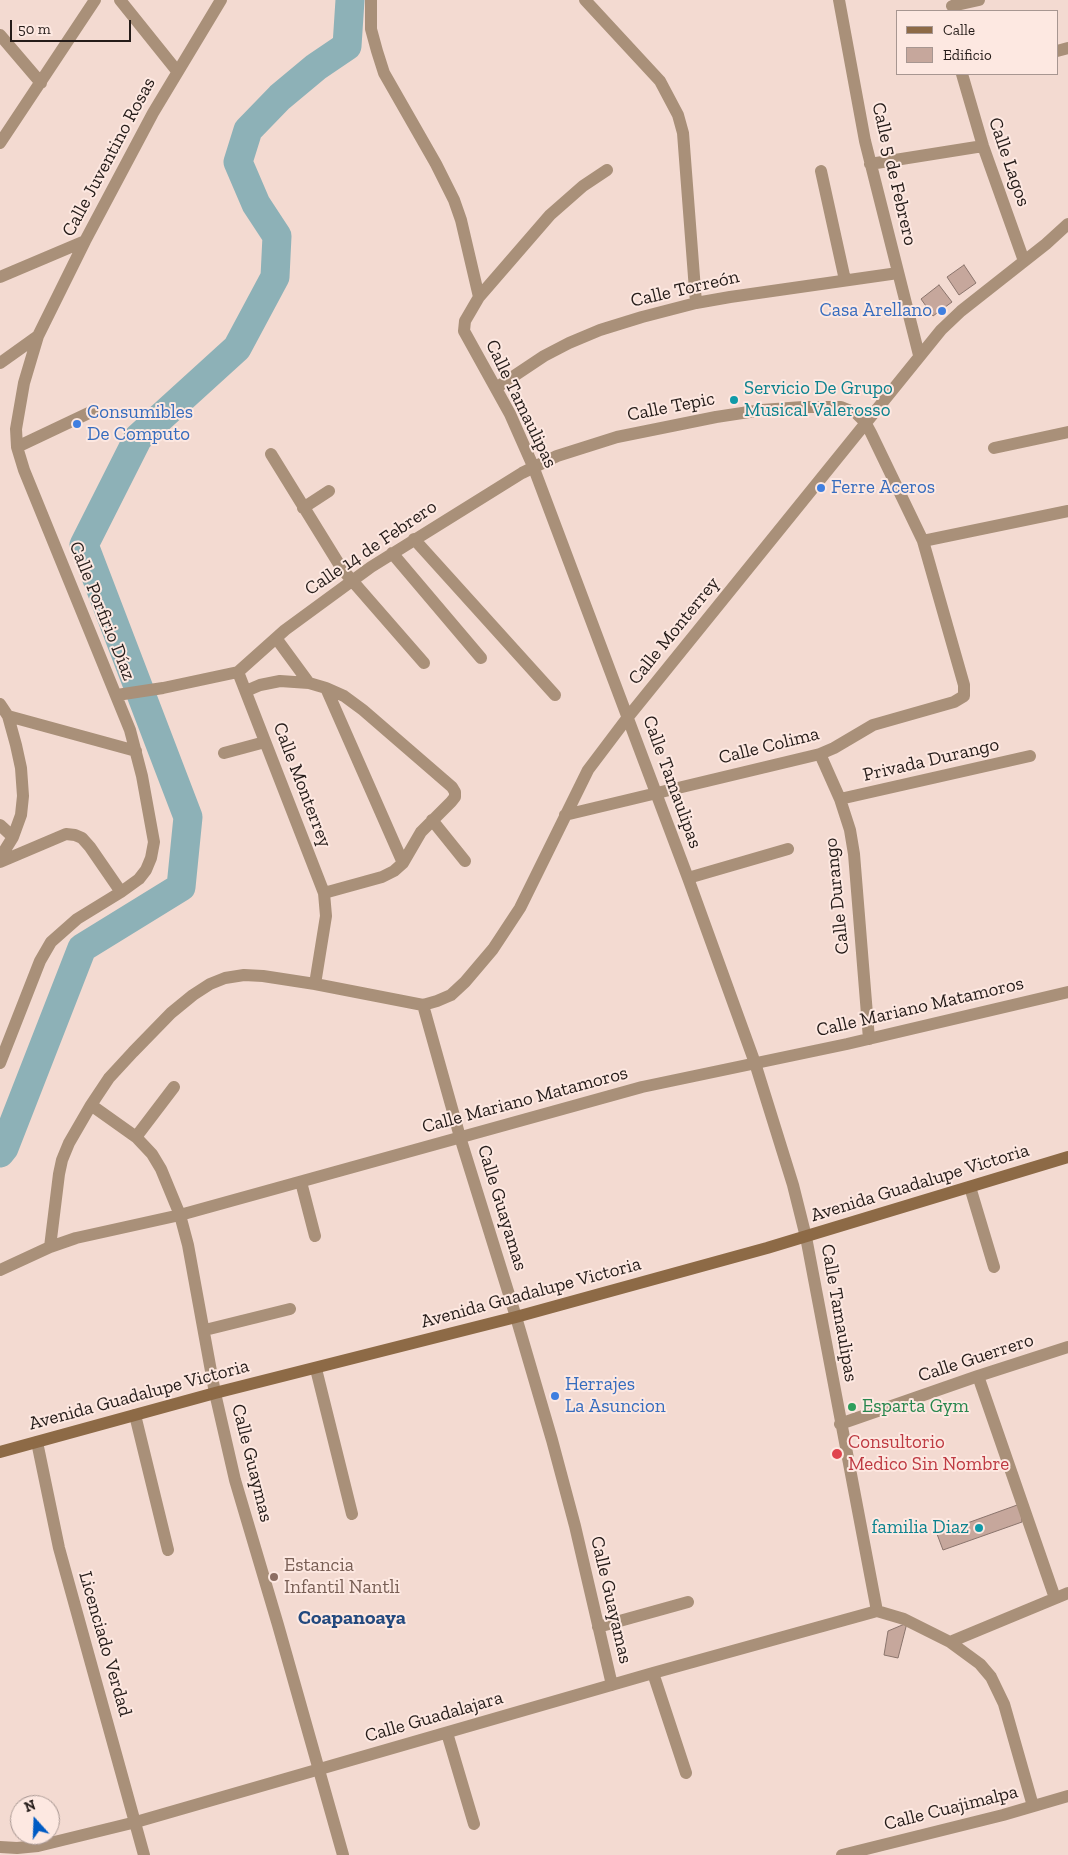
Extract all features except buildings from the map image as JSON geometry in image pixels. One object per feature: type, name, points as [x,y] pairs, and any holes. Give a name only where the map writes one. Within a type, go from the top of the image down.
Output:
[{"type":"main road","name":"Avenida Guadalupe Victoria","points":[[0,1452],[215,1393],[516,1317],[806,1237],[1068,1157]]},
{"type":"street","points":[[0,143],[95,0]]},
{"type":"street","points":[[120,0],[177,71]]},
{"type":"street","name":"Calle Juventino Rosas","points":[[38,336],[85,241],[177,71],[221,0]]},
{"type":"street","points":[[371,0],[371,29],[379,58],[397,97],[436,164],[454,200],[461,220],[479,298]]},
{"type":"street","points":[[585,0],[660,81],[672,101],[678,116],[683,133],[696,303]]},
{"type":"street","name":"Calle 5 de Febrero","points":[[839,0],[870,164],[919,354]]},
{"type":"street","points":[[952,6],[979,0]]},
{"type":"street","points":[[0,35],[41,83]]},
{"type":"street","name":"Calle Lagos","points":[[962,75],[983,146],[1024,261]]},
{"type":"street","points":[[870,164],[983,146]]},
{"type":"street","points":[[479,298],[550,215],[583,186],[608,170]]},
{"type":"street","points":[[821,171],[846,280]]},
{"type":"street","name":"Calle Monterrey","points":[[50,1247],[58,1174],[62,1160],[68,1143],[91,1105],[109,1078],[152,1032],[193,995],[210,984],[225,978],[244,975],[263,976],[423,1005],[437,1002],[451,995],[465,982],[493,949],[520,908],[588,770],[628,717],[919,354],[961,311],[1066,230]]},
{"type":"street","points":[[0,278],[85,241]]},
{"type":"street","name":"Calle Torreón","points":[[496,388],[544,356],[600,330],[642,317],[696,303],[898,273]]},
{"type":"street","name":"Calle Tamaulipas","points":[[479,298],[465,321],[464,331],[496,388],[533,466],[688,878],[754,1064],[793,1185],[806,1237],[840,1424],[877,1610]]},
{"type":"street","points":[[0,363],[38,336]]},
{"type":"street","name":"Calle Porfirio Díaz","points":[[0,1063],[40,961],[51,942],[77,919],[139,879],[146,870],[151,858],[154,842],[136,751],[117,695],[32,494],[17,447],[18,409],[38,336]]},
{"type":"street","name":"Calle Tepic","points":[[533,466],[584,446],[716,416],[803,407],[840,407],[856,413],[865,422]]},
{"type":"street","points":[[17,447],[93,411]]},
{"type":"street","points":[[865,422],[923,541],[1068,511]]},
{"type":"street","points":[[994,448],[1068,432]]},
{"type":"street","points":[[271,454],[332,556],[424,663]]},
{"type":"street","name":"Calle 14 de Febrero","points":[[238,672],[276,638],[392,553],[533,466]]},
{"type":"street","points":[[303,508],[329,490]]},
{"type":"street","points":[[414,539],[555,695]]},
{"type":"street","name":"Calle Colima","points":[[565,815],[820,754],[873,725],[954,702],[964,696],[964,685],[923,541]]},
{"type":"street","points":[[392,553],[481,658]]},
{"type":"street","points":[[276,638],[309,683]]},
{"type":"street","points":[[117,695],[163,688],[238,672]]},
{"type":"street","name":"Calle Monterrey","points":[[238,672],[324,893],[326,916],[315,984]]},
{"type":"street","points":[[246,691],[260,685],[280,681],[309,683],[344,696],[363,710],[452,787],[455,792],[455,797],[421,832],[403,863],[394,871],[324,893]]},
{"type":"street","points":[[326,688],[403,863]]},
{"type":"street","points":[[0,704],[8,716],[23,783],[21,815],[13,837],[0,858]]},
{"type":"street","points":[[8,716],[136,751]]},
{"type":"street","points":[[224,753],[265,742]]},
{"type":"street","name":"Calle Durango","points":[[820,754],[840,799],[850,830],[854,854],[869,1039]]},
{"type":"street","name":"Privada Durango","points":[[840,799],[1030,756]]},
{"type":"street","points":[[432,820],[465,860]]},
{"type":"street","points":[[0,825],[13,837]]},
{"type":"street","points":[[0,862],[66,834],[74,835],[82,838],[121,892]]},
{"type":"street","points":[[688,878],[788,849]]},
{"type":"street","name":"Calle Mariano Matamoros","points":[[0,1270],[50,1247],[76,1238],[180,1215],[642,1087],[869,1039],[1068,992]]},
{"type":"street","name":"Calle Guayamas","points":[[423,1005],[460,1137],[516,1317],[565,1486],[612,1685]]},
{"type":"street","points":[[136,1137],[174,1087]]},
{"type":"street","name":"Calle Guaymas","points":[[91,1105],[136,1137],[152,1154],[161,1170],[180,1215],[205,1330],[215,1393],[235,1480],[343,1855]]},
{"type":"street","points":[[301,1182],[315,1236]]},
{"type":"street","points":[[970,1187],[994,1267]]},
{"type":"street","points":[[205,1330],[290,1309]]},
{"type":"street","name":"Calle Guerrero","points":[[840,1424],[1068,1347]]},
{"type":"street","points":[[316,1369],[352,1514]]},
{"type":"street","points":[[978,1376],[1054,1598]]},
{"type":"street","points":[[135,1415],[168,1550]]},
{"type":"street","name":"Licenciado Verdad","points":[[37,1442],[59,1548],[144,1855]]},
{"type":"street","points":[[950,1642],[1068,1593]]},
{"type":"street","points":[[598,1627],[688,1602]]},
{"type":"street","points":[[877,1610],[904,1619],[950,1642],[980,1664],[991,1677],[999,1690],[1033,1806]]},
{"type":"street","name":"Calle Guadalajara","points":[[0,1847],[38,1846],[136,1822],[877,1610]]},
{"type":"street","points":[[653,1673],[686,1773]]},
{"type":"street","points":[[448,1733],[474,1824]]},
{"type":"street","name":"Calle Cuajimalpa","points":[[842,1855],[1068,1796]]},
{"type":"waterway","points":[[0,1153],[4,1148],[82,948],[181,887],[188,817],[84,545],[138,438],[237,348],[275,277],[277,236],[256,204],[238,162],[248,130],[280,97],[316,67],[347,46],[350,0]]},
{"type":"place","name":"Casa Arellano","points":[[942,311]]},
{"type":"place","name":"Servicio De Grupo Musical Valerosso","points":[[734,400]]},
{"type":"place","name":"Consumibles De Computo","points":[[77,424]]},
{"type":"place","name":"Ferre Aceros","points":[[821,488]]},
{"type":"place","name":"Herrajes La Asuncion","points":[[555,1396]]},
{"type":"place","name":"Esparta Gym","points":[[852,1407]]},
{"type":"place","name":"Consultorio Medico Sin Nombre","points":[[837,1454]]},
{"type":"place","name":"familia Diaz","points":[[979,1528]]},
{"type":"place","name":"Estancia Infantil Nantli","points":[[274,1577]]},
{"type":"district","name":"Coapanoaya","points":[[352,1618]]}]
